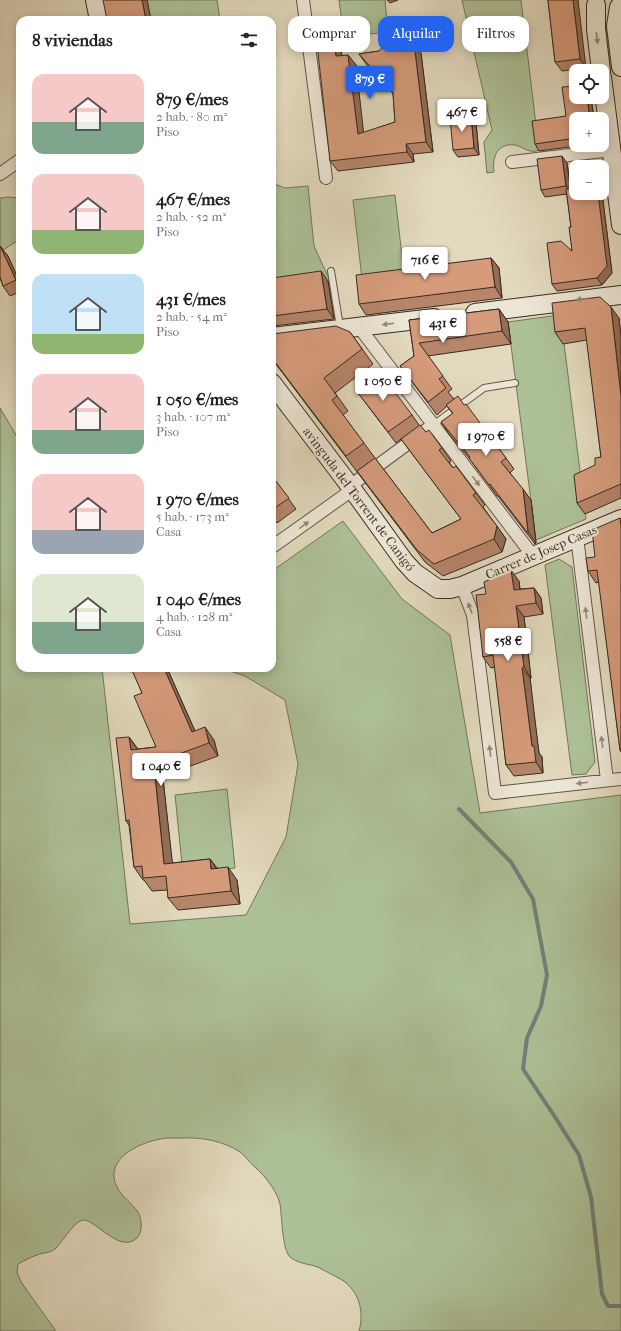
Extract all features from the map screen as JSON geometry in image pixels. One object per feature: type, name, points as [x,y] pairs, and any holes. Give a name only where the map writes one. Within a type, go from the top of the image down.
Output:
[{"type":"street","points":[[95,0],[98,16]]},
{"type":"street","points":[[303,0],[326,178]]},
{"type":"street","points":[[594,2],[607,10],[620,6],[616,26],[621,67]]},
{"type":"street","points":[[594,2],[600,64]]},
{"type":"street","points":[[605,104],[621,225]]},
{"type":"street","points":[[512,162],[611,150]]},
{"type":"street","points":[[0,174],[16,163]]},
{"type":"street","points":[[276,337],[621,295]]},
{"type":"street","points":[[359,327],[533,556]]},
{"type":"street","name":"avinguda del Torrent de Canigó","points":[[276,388],[404,561],[415,573],[438,589],[450,589],[462,586]]},
{"type":"street","points":[[276,544],[433,425]]},
{"type":"street","name":"Carrer de Josep Casas","points":[[462,586],[621,519]]},
{"type":"street","points":[[577,537],[607,780]]},
{"type":"street","points":[[462,586],[473,615],[495,793],[621,779]]},
{"type":"lane","points":[[331,271],[340,329]]},
{"type":"lane","points":[[433,425],[484,388],[515,384]]},
{"type":"green space","points":[[147,0],[217,0],[219,16],[150,16]]},
{"type":"green space","points":[[339,0],[385,0],[386,16],[378,16],[378,33],[370,34],[370,16],[341,16]]},
{"type":"green space","points":[[462,0],[521,0],[523,16],[466,16]]},
{"type":"green space","points":[[474,52],[527,52],[539,150],[526,150],[515,145],[504,146],[495,156],[494,172],[487,173],[484,142],[492,130]]},
{"type":"green space","points":[[276,185],[285,188],[308,186],[314,246],[330,281],[276,286]]},
{"type":"green space","points":[[395,195],[404,274],[362,279],[353,200]]},
{"type":"green space","points":[[0,198],[16,198],[16,242],[0,252]]},
{"type":"green space","points":[[559,315],[564,343],[586,519],[536,540],[508,322]]},
{"type":"green space","points":[[0,408],[16,435],[16,672],[102,672],[130,924],[246,915],[286,837],[298,764],[285,700],[245,676],[233,672],[276,672],[276,568],[343,521],[402,599],[450,635],[480,813],[621,795],[621,1331],[359,1331],[361,1317],[360,1304],[350,1287],[341,1279],[315,1266],[296,1261],[287,1253],[280,1204],[273,1189],[263,1175],[242,1154],[227,1145],[205,1139],[167,1138],[158,1139],[138,1146],[120,1159],[115,1167],[114,1176],[117,1187],[136,1209],[140,1218],[141,1229],[137,1238],[130,1242],[123,1242],[116,1240],[89,1222],[84,1220],[77,1223],[55,1249],[18,1264],[17,1272],[21,1282],[56,1331],[0,1331]]},
{"type":"green space","points":[[559,559],[572,567],[595,762],[586,774],[572,775],[545,565]]},
{"type":"green space","points":[[227,789],[235,868],[183,874],[175,795]]},
{"type":"building","points":[[103,0],[142,0],[145,16],[106,16]]},
{"type":"building","points":[[548,0],[573,0],[580,59],[555,62]]},
{"type":"building","points":[[378,51],[415,52],[426,142],[406,144],[407,152],[330,161],[318,52],[336,52],[336,56],[348,55],[358,134],[395,122],[393,92],[359,54]]},
{"type":"building","points":[[569,86],[569,104],[588,104],[589,112],[569,112],[569,139],[535,144],[532,121],[566,116],[562,87]]},
{"type":"building","points":[[471,116],[474,148],[453,150],[450,118]]},
{"type":"building","points":[[562,156],[566,186],[541,190],[537,159]]},
{"type":"building","points":[[566,189],[569,189],[569,200],[599,200],[607,266],[597,278],[552,284],[547,243],[561,241],[572,251],[569,227],[571,227]]},
{"type":"building","points":[[0,246],[16,280],[3,286],[0,277]]},
{"type":"building","points":[[491,258],[495,287],[359,304],[356,275]]},
{"type":"building","points":[[321,271],[327,309],[276,315],[276,277]]},
{"type":"building","points":[[600,297],[611,307],[621,396],[621,484],[577,503],[574,475],[595,465],[595,458],[601,457],[585,328],[555,332],[552,303]]},
{"type":"building","points":[[499,309],[502,331],[419,343],[443,376],[439,379],[446,388],[428,402],[400,366],[414,356],[409,320]]},
{"type":"building","points":[[336,326],[350,332],[362,349],[324,378],[337,396],[332,400],[364,443],[346,456],[276,363],[276,334]]},
{"type":"building","points":[[379,371],[412,415],[388,432],[355,389]]},
{"type":"building","points":[[458,396],[464,405],[466,404],[506,458],[501,462],[523,489],[528,532],[490,484],[489,485],[469,458],[470,457],[441,422],[453,413],[446,405]]},
{"type":"building","points":[[420,425],[426,432],[429,430],[442,448],[439,450],[453,468],[456,466],[476,493],[473,495],[497,526],[494,539],[434,564],[417,550],[357,471],[375,458],[432,533],[461,519],[401,439]]},
{"type":"building","points":[[276,481],[289,498],[276,507]]},
{"type":"building","points":[[620,518],[621,750],[597,570],[588,571],[586,558],[595,557],[592,530]]},
{"type":"building","points":[[511,570],[514,590],[534,588],[536,603],[516,606],[532,746],[534,746],[536,762],[506,765],[493,655],[483,657],[476,595],[486,594],[484,582]]},
{"type":"building","points":[[133,672],[166,672],[192,732],[205,727],[209,743],[176,755],[177,757],[154,766],[164,864],[210,859],[211,869],[228,867],[231,891],[168,898],[166,876],[143,878],[142,866],[134,867],[129,820],[126,821],[116,738],[129,737],[131,750],[156,747],[134,696],[142,693]]},
{"type":"waterway","points":[[459,809],[511,862],[533,899],[547,975],[541,1006],[527,1038],[523,1069],[579,1155],[591,1197],[602,1294],[608,1306],[621,1306]]}]
